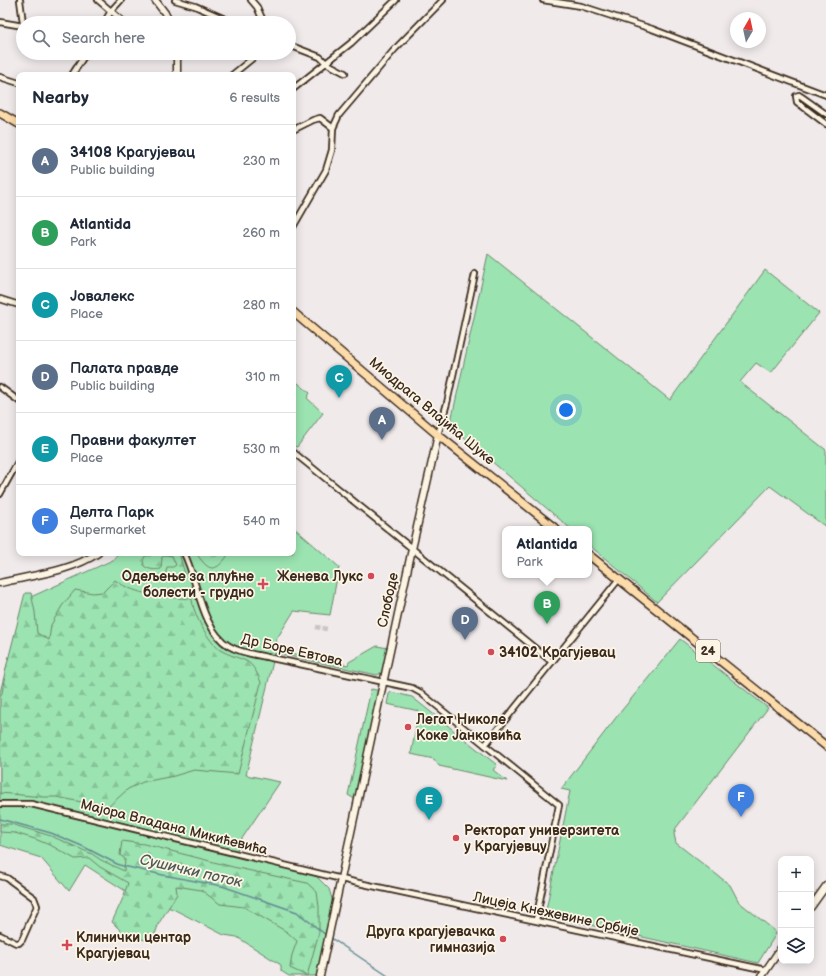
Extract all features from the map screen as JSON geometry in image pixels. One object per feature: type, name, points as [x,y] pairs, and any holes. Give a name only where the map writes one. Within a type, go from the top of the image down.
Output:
[{"type":"main road","points":[[0,113],[16,122]]},
{"type":"main road","name":"Миодрага Влајића Шуке","points":[[296,315],[438,435],[552,526]]},
{"type":"main road","name":"24","points":[[592,558],[826,746]]},
{"type":"street","points":[[20,0],[22,16]]},
{"type":"street","points":[[98,0],[117,16]]},
{"type":"street","points":[[108,16],[121,0]]},
{"type":"street","points":[[155,0],[167,16]]},
{"type":"street","points":[[175,0],[195,6],[218,16]]},
{"type":"street","points":[[252,0],[261,16]]},
{"type":"street","points":[[296,87],[351,44],[396,0]]},
{"type":"street","points":[[296,222],[326,170],[332,150],[333,128],[338,115],[395,49],[443,0]]},
{"type":"street","points":[[543,0],[581,6],[645,27],[826,95]]},
{"type":"street","points":[[0,22],[16,25]]},
{"type":"street","points":[[296,48],[320,57],[326,63],[345,73]]},
{"type":"street","points":[[74,72],[82,60]]},
{"type":"street","points":[[177,60],[177,72]]},
{"type":"street","points":[[236,72],[250,60]]},
{"type":"street","points":[[0,77],[16,82]]},
{"type":"street","points":[[826,114],[799,95],[796,96],[797,102],[826,124]]},
{"type":"street","points":[[296,128],[320,118],[333,128]]},
{"type":"street","name":"Слободе","points":[[320,976],[326,954],[412,549],[438,435],[447,403],[475,274]]},
{"type":"street","points":[[0,299],[16,304]]},
{"type":"street","points":[[0,387],[16,400]]},
{"type":"street","points":[[296,454],[552,662]]},
{"type":"street","points":[[0,494],[16,465]]},
{"type":"street","points":[[0,583],[67,568],[93,556]]},
{"type":"street","name":"Др Боре Евтова","points":[[185,556],[210,626],[219,638],[230,647],[247,653],[410,687],[417,690],[559,805],[536,920]]},
{"type":"street","points":[[485,745],[619,579]]},
{"type":"street","name":"Мајора Владана Микићевића","points":[[0,804],[31,804],[341,878]]},
{"type":"street","points":[[0,876],[6,878],[34,898],[37,906],[22,940],[19,943],[0,935]]},
{"type":"street","name":"Лицеја Кнежевине Србије","points":[[341,878],[536,920],[764,973]]},
{"type":"street","points":[[814,903],[826,886]]},
{"type":"street","points":[[764,973],[778,952]]},
{"type":"green space","points":[[488,254],[670,400],[765,270],[819,313],[771,373],[756,363],[740,382],[826,450],[826,527],[770,486],[657,602],[592,548],[592,526],[567,526],[450,426]]},
{"type":"green space","points":[[296,381],[310,393],[307,398],[323,413],[297,447]]},
{"type":"green space","points":[[296,530],[339,567],[330,615],[294,611],[276,640],[280,649],[295,654],[348,665],[349,662],[377,646],[388,648],[383,672],[377,675],[275,653],[246,775],[280,782],[239,843],[236,856],[316,876],[329,889],[333,902],[320,976],[289,976],[281,971],[281,965],[237,937],[224,935],[175,910],[124,890],[85,865],[69,891],[41,858],[0,845],[0,692],[24,600],[115,559],[116,556],[296,556]]},
{"type":"green space","points":[[145,556],[164,556],[162,557],[161,569],[157,570],[144,566],[143,560]]},
{"type":"green space","points":[[172,556],[180,556],[185,574],[180,578],[175,579],[165,576],[167,567],[173,567],[176,565]]},
{"type":"green space","points":[[198,556],[227,556],[219,566],[215,568],[211,568],[204,563]]},
{"type":"green space","points":[[115,580],[142,593],[192,599],[198,619],[206,634],[215,646],[223,652],[246,661],[255,670],[261,683],[238,774],[194,770],[174,776],[143,782],[128,789],[109,806],[96,805],[57,797],[0,793],[0,696],[2,693],[6,668],[25,593],[31,593],[37,633],[49,640],[51,625],[62,606],[75,590],[93,593],[103,592]]},
{"type":"green space","points":[[680,639],[768,708],[676,828],[674,834],[676,843],[730,885],[739,902],[774,930],[776,934],[758,963],[545,915],[570,791],[561,789],[618,715]]},
{"type":"green space","points":[[371,689],[381,691],[358,801],[348,795]]},
{"type":"green space","points":[[391,692],[412,697],[497,765],[493,770],[507,781],[439,766],[434,759],[411,754],[419,711],[387,704],[389,694]]},
{"type":"green space","points":[[0,824],[11,824],[51,836],[92,854],[124,871],[125,859],[120,855],[122,841],[144,844],[233,867],[307,883],[317,892],[319,907],[319,932],[307,976],[290,968],[292,955],[297,941],[287,932],[244,907],[220,904],[201,890],[176,886],[177,894],[159,923],[155,934],[145,940],[124,934],[112,922],[128,883],[100,867],[89,858],[75,859],[52,846],[35,839],[15,833],[0,832]]},
{"type":"waterway","name":"Сушички поток","points":[[0,819],[51,833],[82,846],[119,865],[222,886],[297,912],[326,935]]},
{"type":"waterway","name":"Сушички поток","points":[[331,938],[388,976]]},
{"type":"tunnel","points":[[316,627],[327,629]]},
{"type":"place","name":"Јовалекс","points":[[339,398]]},
{"type":"place","name":"34108 Крагујевац","points":[[382,440]]},
{"type":"place","name":"Женева Лукс","points":[[371,576]]},
{"type":"place","name":"Одељење за плућне болести - грудно","points":[[263,584]]},
{"type":"place","name":"Atlantida","points":[[547,624]]},
{"type":"place","name":"Палата правде","points":[[465,640]]},
{"type":"place","name":"34102 Крагујевац","points":[[491,652]]},
{"type":"place","name":"Легат Николе Коке Јанковића","points":[[408,727]]},
{"type":"place","name":"Делта Парк","points":[[741,817]]},
{"type":"place","name":"Правни факултет","points":[[429,820]]},
{"type":"place","name":"Ректорат универзитета у Крагујевцу","points":[[456,838]]},
{"type":"place","name":"Друга крагујевачка гимназија","points":[[503,939]]},
{"type":"place","name":"Клинички центар Крагујевац","points":[[67,945]]}]
